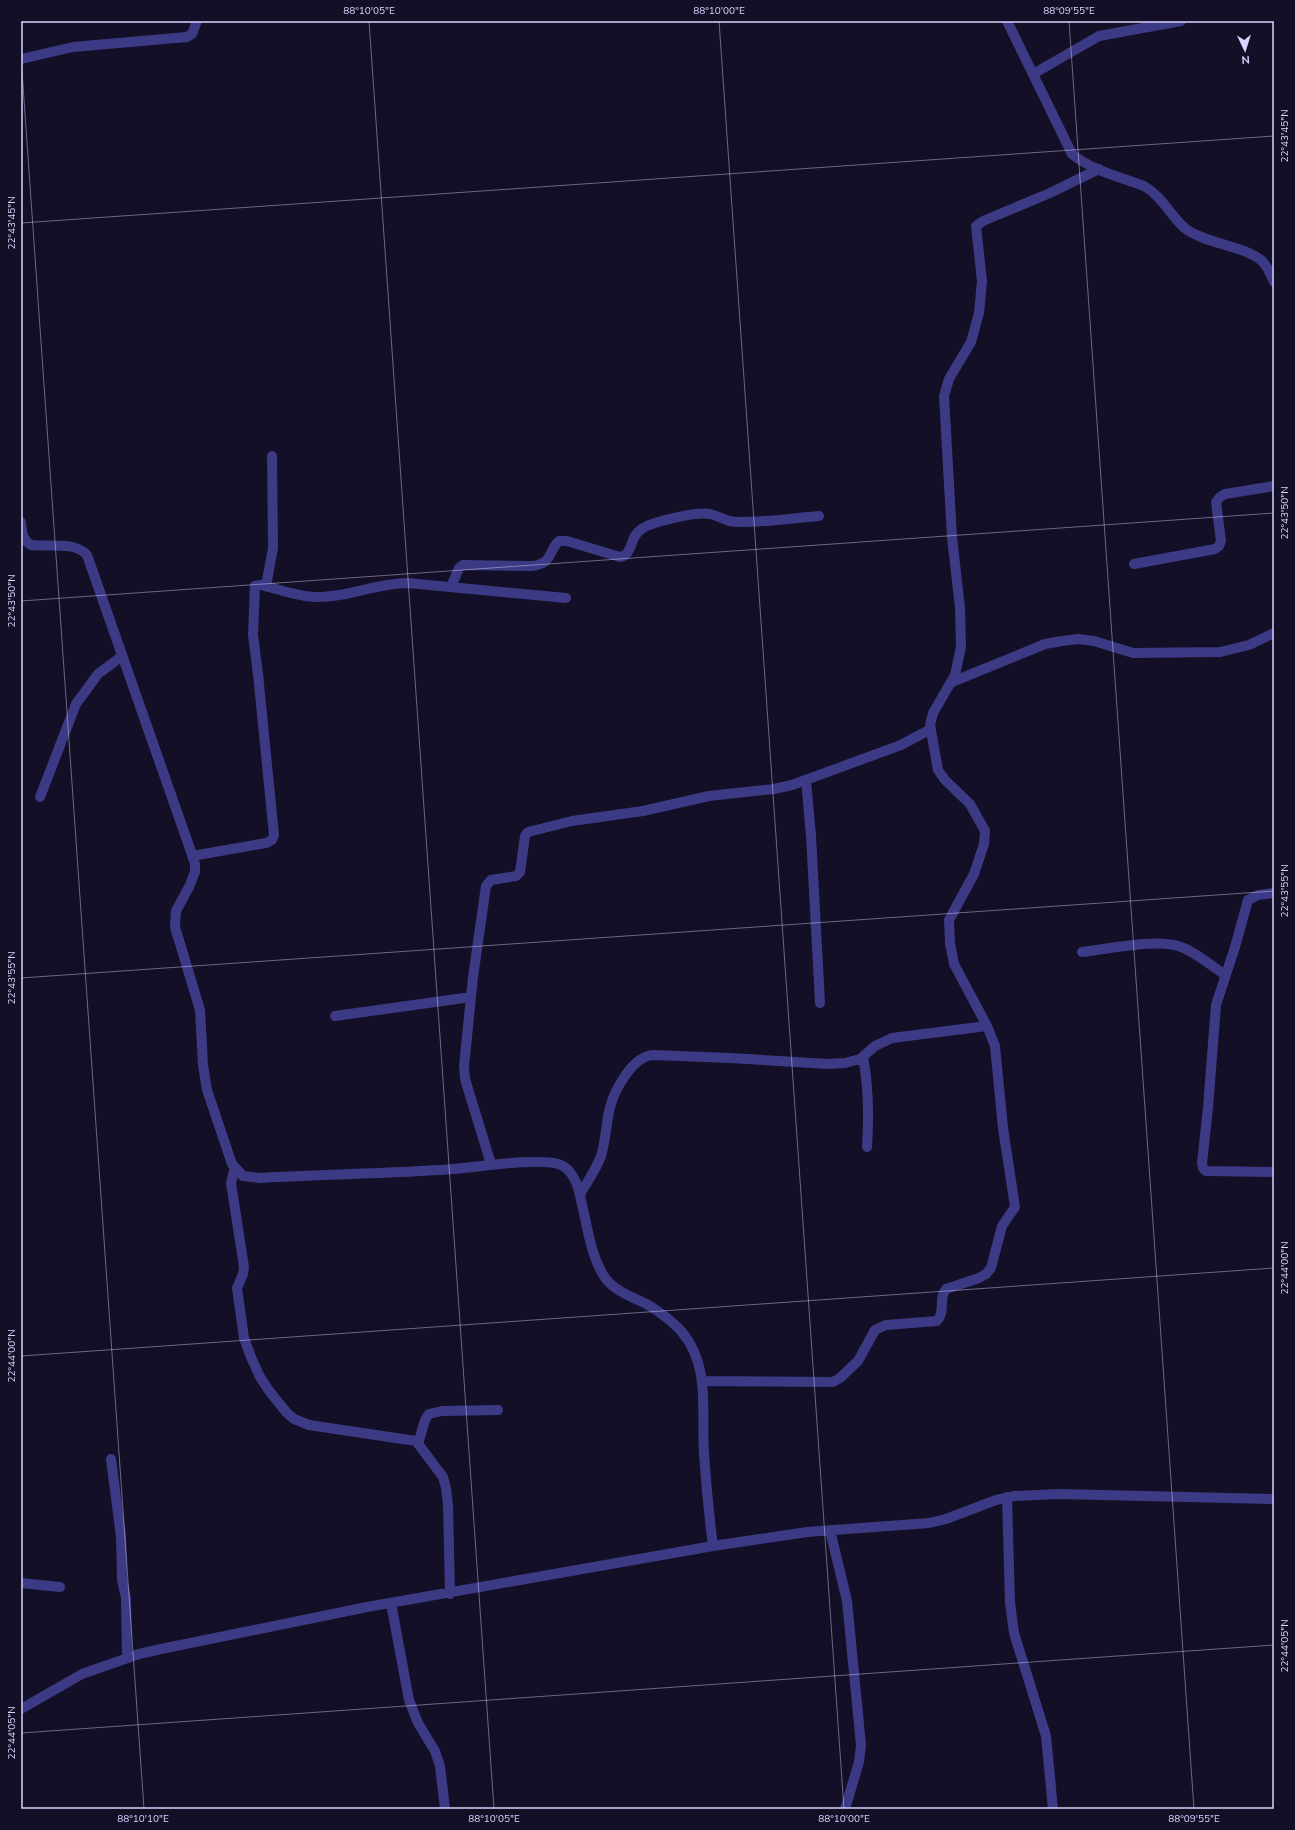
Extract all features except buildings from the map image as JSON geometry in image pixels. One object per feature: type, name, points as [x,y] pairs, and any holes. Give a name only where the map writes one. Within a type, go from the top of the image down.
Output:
[{"type":"street","points":[[21,59],[73,47],[187,37],[192,34],[197,21]]},
{"type":"street","points":[[1007,21],[1072,154],[1080,160],[1099,169],[1151,190],[1159,196],[1182,224],[1194,234],[1249,254],[1262,261],[1274,282]]},
{"type":"street","points":[[1033,74],[1099,36],[1181,21]]},
{"type":"street","points":[[703,1381],[829,1382],[837,1380],[858,1361],[875,1330],[886,1326],[937,1321],[941,1317],[942,1294],[946,1289],[979,1278],[986,1274],[991,1268],[1002,1226],[1015,1207],[1003,1128],[995,1046],[987,1026],[954,964],[950,943],[949,925],[953,912],[974,874],[984,844],[985,831],[970,804],[945,780],[938,770],[931,729],[933,713],[952,682],[958,667],[960,656],[960,627],[952,537],[944,396],[949,379],[971,342],[979,313],[982,281],[981,260],[976,227],[984,221],[1050,193],[1099,169]]},
{"type":"street","points":[[266,586],[274,540],[272,456]]},
{"type":"street","points":[[1134,564],[1215,549],[1219,546],[1221,541],[1216,502],[1220,497],[1225,494],[1274,486]]},
{"type":"street","points":[[451,587],[459,568],[462,565],[540,565],[548,560],[559,541],[620,557],[629,552],[636,535],[643,528],[668,520],[704,514],[712,515],[727,521],[738,522],[819,516]]},
{"type":"street","points":[[21,522],[23,538],[27,543],[31,545],[76,547],[84,551],[87,555],[192,856],[194,864],[193,879],[176,911],[175,926],[200,1010],[203,1065],[207,1090],[215,1118],[235,1167],[243,1176],[260,1178],[454,1169],[491,1164],[538,1162],[562,1165],[571,1174],[580,1194],[589,1236],[602,1273],[617,1289],[664,1316],[682,1332],[698,1358],[703,1381],[704,1455],[713,1546]]},
{"type":"street","points":[[192,856],[259,845],[269,842],[273,838],[274,830],[252,619],[254,586],[266,586],[315,597],[328,596],[397,583],[566,598]]},
{"type":"street","points":[[952,682],[1045,644],[1062,641],[1094,641],[1133,653],[1220,652],[1249,645],[1274,633]]},
{"type":"street","points":[[40,797],[76,704],[98,674],[122,656]]},
{"type":"street","points":[[491,1164],[465,1073],[471,997],[486,886],[491,880],[516,876],[520,872],[525,836],[528,832],[572,821],[643,811],[709,796],[774,789],[806,780],[901,745],[931,729]]},
{"type":"street","points":[[806,780],[811,830],[820,1003]]},
{"type":"street","points":[[1274,893],[1258,895],[1248,900],[1235,947],[1216,1005],[1202,1166],[1206,1171],[1274,1172]]},
{"type":"street","points":[[1082,952],[1149,944],[1169,944],[1186,949],[1225,975]]},
{"type":"street","points":[[334,1016],[471,997]]},
{"type":"street","points":[[580,1194],[601,1155],[610,1107],[616,1092],[636,1062],[644,1056],[653,1055],[730,1058],[828,1064],[850,1062],[863,1057],[883,1041],[892,1038],[987,1026]]},
{"type":"street","points":[[863,1057],[869,1100],[867,1147]]},
{"type":"street","points":[[235,1167],[232,1184],[244,1267],[243,1274],[237,1288],[241,1322],[247,1348],[264,1384],[287,1413],[300,1422],[378,1436],[411,1439],[418,1444],[436,1467],[445,1482],[448,1505],[450,1594]]},
{"type":"street","points":[[418,1444],[425,1420],[429,1414],[442,1411],[498,1410]]},
{"type":"street","points":[[111,1459],[121,1537],[122,1580],[127,1601],[127,1658]]},
{"type":"street","points":[[21,1709],[82,1674],[127,1658],[213,1637],[391,1603],[450,1594],[713,1546],[830,1530],[929,1523],[946,1519],[1007,1497],[1059,1494],[1274,1499]]},
{"type":"street","points":[[1007,1497],[1010,1603],[1014,1633],[1046,1736],[1053,1809]]},
{"type":"street","points":[[830,1530],[847,1601],[861,1745],[859,1762],[845,1809]]},
{"type":"street","points":[[21,1584],[60,1587]]},
{"type":"street","points":[[391,1603],[409,1700],[418,1723],[434,1751],[440,1766],[445,1809]]}]
